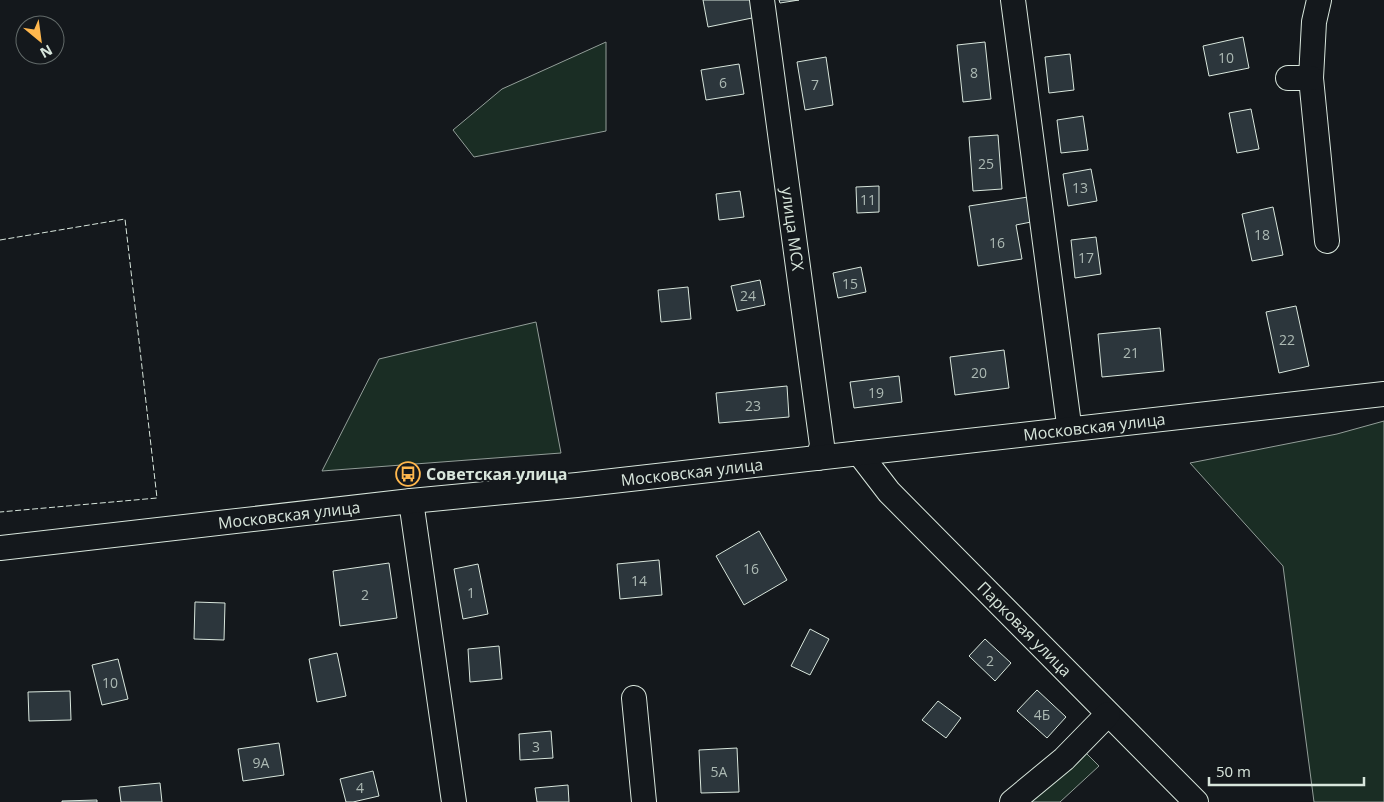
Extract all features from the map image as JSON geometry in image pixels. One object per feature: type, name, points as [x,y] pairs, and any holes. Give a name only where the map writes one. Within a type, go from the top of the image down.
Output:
[{"type":"street","name":"улица МСХ","points":[[762,0],[822,445],[818,458]]},
{"type":"street","points":[[1013,0],[1069,429]]},
{"type":"street","points":[[1318,0],[1300,78],[1327,241]]},
{"type":"street","name":"Московская улица","points":[[0,548],[1384,394]]},
{"type":"street","name":"Парковая улица","points":[[859,453],[889,492],[1196,802]]},
{"type":"street","points":[[411,501],[454,802]]},
{"type":"street","points":[[634,698],[644,802]]},
{"type":"street","points":[[1012,802],[1064,759],[1108,714]]},
{"type":"green space","points":[[606,42],[606,131],[474,157],[453,130],[502,89]]},
{"type":"green space","points":[[536,322],[561,453],[322,471],[379,359]]},
{"type":"green space","points":[[1384,421],[1384,802],[1314,802],[1283,566],[1190,463],[1337,434]]},
{"type":"green space","points":[[1085,752],[1099,766],[1060,802],[1029,802]]},
{"type":"building","points":[[703,0],[754,0],[757,17],[708,27]]},
{"type":"building","points":[[779,0],[799,0],[780,3]]},
{"type":"building","points":[[1243,37],[1249,68],[1209,76],[1203,46]]},
{"type":"building","points":[[985,42],[991,99],[963,102],[957,45]]},
{"type":"building","points":[[1070,54],[1074,90],[1049,93],[1045,57]]},
{"type":"building","points":[[826,57],[833,105],[805,110],[797,62]]},
{"type":"building","points":[[739,64],[744,94],[706,100],[701,70]]},
{"type":"building","points":[[1251,109],[1259,149],[1237,153],[1229,113]]},
{"type":"building","points":[[1083,116],[1088,150],[1061,153],[1057,120]]},
{"type":"building","points":[[998,135],[1002,189],[973,191],[969,137]]},
{"type":"building","points":[[1091,169],[1097,201],[1068,206],[1063,174]]},
{"type":"building","points":[[879,186],[879,212],[857,213],[856,187]]},
{"type":"building","points":[[740,191],[744,217],[719,220],[716,194]]},
{"type":"building","points":[[1028,197],[1031,222],[1016,225],[1022,259],[978,266],[969,206]]},
{"type":"building","points":[[1273,207],[1283,255],[1252,261],[1242,214]]},
{"type":"building","points":[[1096,237],[1101,274],[1075,278],[1071,240]]},
{"type":"building","points":[[861,267],[866,292],[838,298],[833,273]]},
{"type":"building","points":[[760,280],[765,305],[737,311],[731,286]]},
{"type":"building","points":[[688,287],[691,319],[661,322],[658,290]]},
{"type":"building","points":[[1296,306],[1309,366],[1279,373],[1266,312]]},
{"type":"building","points":[[1160,328],[1164,371],[1102,377],[1098,334]]},
{"type":"building","points":[[1004,350],[1009,388],[955,395],[950,357]]},
{"type":"building","points":[[899,376],[902,402],[854,408],[850,382]]},
{"type":"building","points":[[787,386],[789,417],[719,423],[716,393]]},
{"type":"building","points":[[759,531],[787,580],[744,605],[716,556]]},
{"type":"building","points":[[659,560],[662,595],[620,599],[617,564]]},
{"type":"building","points":[[389,563],[397,618],[340,626],[333,571]]},
{"type":"building","points":[[478,564],[488,614],[463,619],[454,569]]},
{"type":"building","points":[[195,602],[225,603],[224,640],[194,639]]},
{"type":"building","points":[[810,629],[829,639],[810,675],[791,666]]},
{"type":"building","points":[[985,639],[1011,663],[995,681],[969,656]]},
{"type":"building","points":[[499,646],[502,679],[470,682],[468,649]]},
{"type":"building","points":[[337,653],[346,696],[317,702],[309,659]]},
{"type":"building","points":[[118,659],[128,699],[102,705],[92,665]]},
{"type":"building","points":[[1037,690],[1066,717],[1047,738],[1017,711]]},
{"type":"building","points":[[70,691],[71,720],[29,721],[28,692]]},
{"type":"building","points":[[938,701],[961,718],[946,738],[922,720]]},
{"type":"building","points":[[551,731],[553,758],[520,760],[519,734]]},
{"type":"building","points":[[279,743],[284,775],[243,781],[238,749]]},
{"type":"building","points":[[737,748],[739,792],[701,793],[699,750]]},
{"type":"building","points":[[373,771],[379,796],[346,802],[340,779]]},
{"type":"building","points":[[160,783],[162,802],[121,802],[119,787]]},
{"type":"building","points":[[568,785],[569,802],[537,802],[535,788]]},
{"type":"building","points":[[97,800],[97,802],[62,802],[62,801]]},
{"type":"fence","points":[[0,240],[125,219],[157,498],[0,512]]},
{"type":"place","name":"Советская улица","points":[[408,474]]}]
